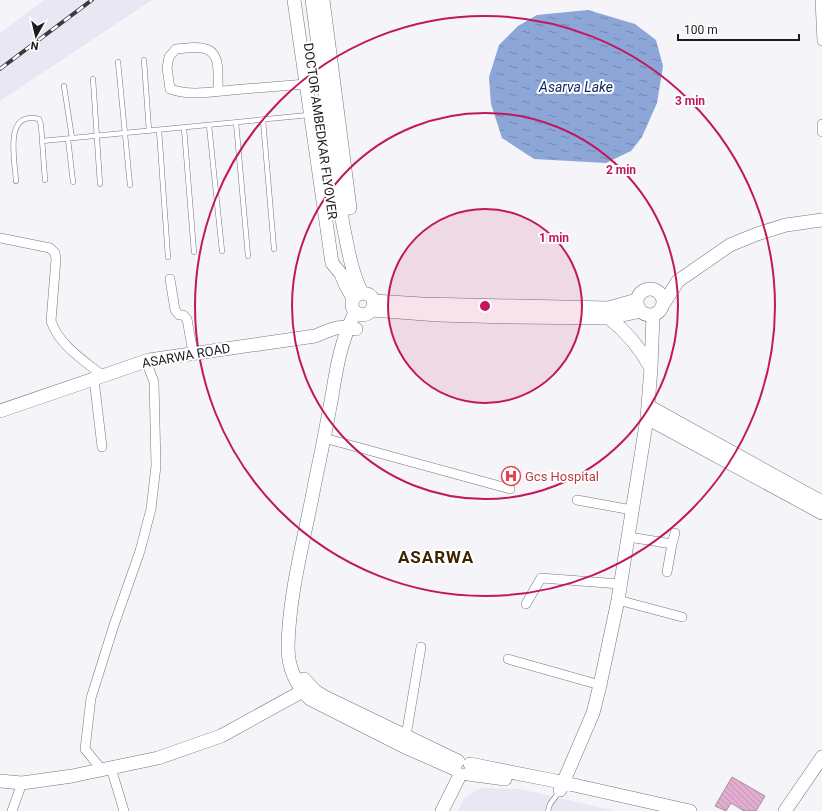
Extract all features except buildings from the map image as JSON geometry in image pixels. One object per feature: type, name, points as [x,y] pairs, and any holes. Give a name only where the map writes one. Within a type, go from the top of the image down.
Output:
[{"type":"street","points":[[294,0],[332,263],[346,267]]},
{"type":"street","name":"DOCTOR AMBEDKAR FLYOVER","points":[[303,0],[346,267]]},
{"type":"street","name":"DOCTOR AMBEDKAR FLYOVER","points":[[312,0],[346,267]]},
{"type":"street","points":[[323,0],[356,254],[346,267],[345,284],[358,295],[371,296],[366,310],[350,331],[338,358],[328,439],[298,586],[288,648],[290,666],[295,679],[306,689],[310,699],[321,706],[405,747],[462,769],[510,780],[562,786],[690,811]]},
{"type":"street","points":[[820,0],[822,41]]},
{"type":"street","points":[[218,91],[216,59],[210,51],[201,48],[176,49],[169,57],[167,68],[170,89],[180,93],[218,91],[306,84]]},
{"type":"street","points":[[822,124],[822,132]]},
{"type":"street","points":[[562,786],[593,713],[618,600],[629,537],[648,412],[651,368],[642,292],[678,281],[730,245],[757,234],[786,225],[822,220]]},
{"type":"street","points":[[0,238],[50,248],[55,253],[56,259],[51,321],[54,331],[61,340],[98,377],[102,447]]},
{"type":"street","points":[[170,279],[175,310],[179,315],[184,315],[187,319],[193,353]]},
{"type":"street","points":[[358,295],[352,306],[366,310],[438,315],[489,311],[608,308],[660,311],[678,281]]},
{"type":"street","points":[[654,289],[661,294],[664,303]]},
{"type":"street","points":[[366,310],[422,304],[489,311],[609,318],[644,309]]},
{"type":"street","points":[[609,318],[622,328],[633,340],[651,368]]},
{"type":"street","name":"ASARWA ROAD","points":[[0,411],[146,361],[315,336],[330,330],[336,333],[350,331]]},
{"type":"street","points":[[124,811],[107,769],[85,749],[91,698],[114,625],[140,551],[151,509],[156,466],[154,382],[146,361]]},
{"type":"street","points":[[648,412],[822,502]]},
{"type":"street","points":[[648,412],[822,513]]},
{"type":"street","points":[[328,439],[510,489]]},
{"type":"street","points":[[577,500],[632,510]]},
{"type":"street","points":[[667,572],[674,533]]},
{"type":"street","points":[[629,537],[672,544]]},
{"type":"street","points":[[526,604],[541,578],[620,584]]},
{"type":"street","points":[[618,600],[682,617]]},
{"type":"street","points":[[406,736],[421,647]]},
{"type":"street","points":[[508,659],[600,685]]},
{"type":"street","points":[[0,781],[22,783],[72,776],[158,758],[221,736],[306,689],[315,691],[406,736],[462,769]]},
{"type":"street","points":[[785,811],[822,757]]},
{"type":"street","points":[[442,811],[462,769]]},
{"type":"street","points":[[12,811],[22,783]]},
{"type":"street","points":[[562,786],[653,811]]},
{"type":"lane","points":[[144,60],[149,131]]},
{"type":"lane","points":[[118,62],[130,185]]},
{"type":"lane","points":[[93,79],[100,184]]},
{"type":"lane","points":[[64,86],[73,182]]},
{"type":"lane","points":[[42,141],[311,115]]},
{"type":"lane","points":[[16,180],[13,135],[17,125],[26,118],[33,118],[39,119],[41,125],[45,180]]},
{"type":"lane","points":[[263,120],[274,249]]},
{"type":"lane","points":[[236,122],[248,256]]},
{"type":"lane","points":[[209,125],[222,251]]},
{"type":"lane","points":[[184,128],[194,252]]},
{"type":"lane","points":[[159,130],[168,257]]},
{"type":"lane","points":[[548,811],[550,804],[562,786]]},
{"type":"shaded area","points":[[44,0],[152,0],[0,101],[0,33]]},
{"type":"shaded area","points":[[481,788],[520,789],[616,811],[458,811],[465,797]]},
{"type":"water","name":"Asarva Lake","points":[[588,10],[635,24],[656,40],[663,66],[657,103],[642,137],[631,151],[606,163],[534,159],[502,138],[491,104],[489,77],[499,45],[518,26],[537,15]]},
{"type":"railway","points":[[0,69],[92,0]]},
{"type":"place","name":"Gcs Hospital","points":[[511,476]]},
{"type":"district","name":"ASARWA","points":[[436,557]]}]
